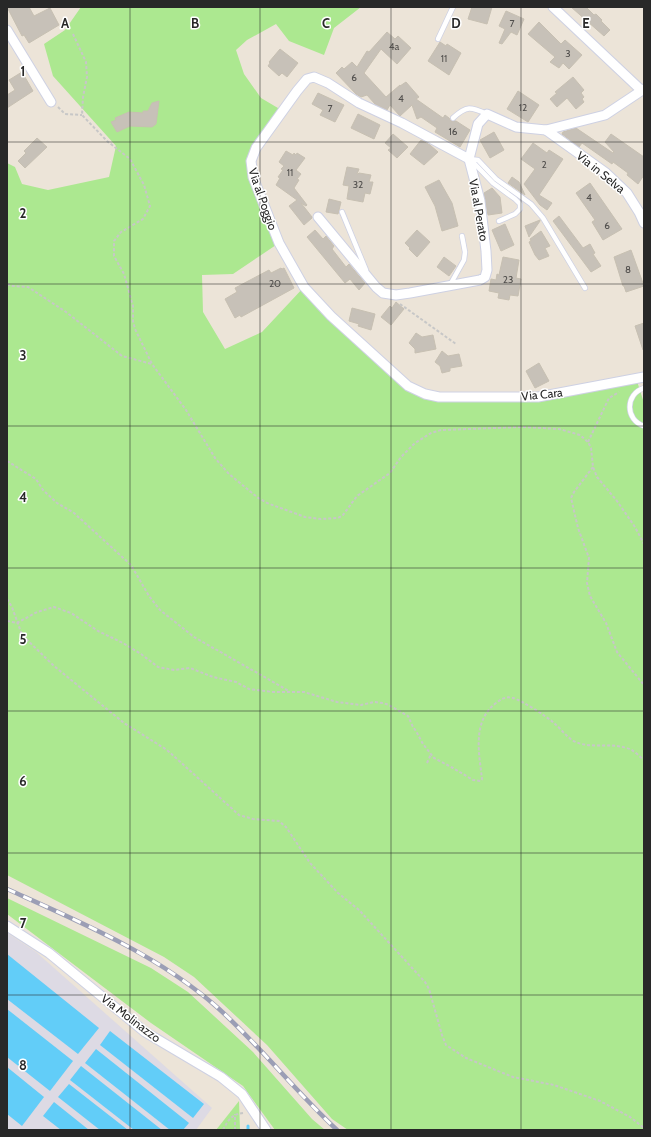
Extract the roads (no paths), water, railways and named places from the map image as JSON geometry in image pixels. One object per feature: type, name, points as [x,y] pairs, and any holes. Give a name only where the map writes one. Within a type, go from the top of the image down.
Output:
[{"type":"street","points":[[487,114],[516,127],[546,130],[605,115],[642,89],[553,7]]},
{"type":"street","points":[[7,30],[51,102]]},
{"type":"street","name":"Via al Poggio","points":[[440,397],[425,394],[408,386],[331,316],[304,287],[279,243],[254,177],[251,161],[256,148],[297,91],[307,79],[314,78],[328,83],[359,103],[402,123],[470,159]]},
{"type":"street","name":"Via al Perato","points":[[318,217],[380,292],[386,294],[396,294],[449,286],[480,280],[485,277],[486,251],[482,217],[470,159],[478,124],[487,114]]},
{"type":"street","name":"Via in Selva","points":[[546,130],[606,173],[627,193],[644,223]]},
{"type":"street","name":"Via Cara","points":[[440,397],[538,397],[644,377]]},
{"type":"street","name":"Via Molinazzo","points":[[7,926],[49,953],[145,1032],[221,1077],[242,1094],[266,1130]]},
{"type":"lane","points":[[438,39],[453,7]]},
{"type":"lane","points":[[453,118],[462,109],[474,108],[487,114]]},
{"type":"lane","points":[[470,159],[492,184],[520,204],[520,210],[515,214],[499,221]]},
{"type":"lane","points":[[470,159],[478,160],[496,179],[536,209],[543,218],[585,288]]},
{"type":"lane","points":[[342,212],[369,277]]},
{"type":"lane","points":[[449,286],[464,260],[465,252],[462,236]]},
{"type":"lane","points":[[644,388],[640,389],[632,396],[629,409],[633,419],[637,423],[644,426]]},
{"type":"water","points":[[7,954],[99,1028],[78,1054],[7,999]]},
{"type":"water","points":[[7,1009],[73,1061],[50,1091],[7,1057]]},
{"type":"water","points":[[110,1031],[204,1104],[193,1118],[100,1045]]},
{"type":"water","points":[[96,1049],[189,1123],[183,1130],[170,1130],[85,1063]]},
{"type":"water","points":[[81,1066],[162,1130],[134,1130],[70,1080]]},
{"type":"water","points":[[7,1067],[44,1097],[22,1126],[7,1114]]},
{"type":"water","points":[[69,1084],[128,1130],[100,1130],[58,1097]]},
{"type":"water","points":[[54,1102],[89,1130],[61,1130],[43,1116]]},
{"type":"railway","points":[[7,889],[90,927],[144,955],[170,971],[218,1008],[337,1130]]}]
